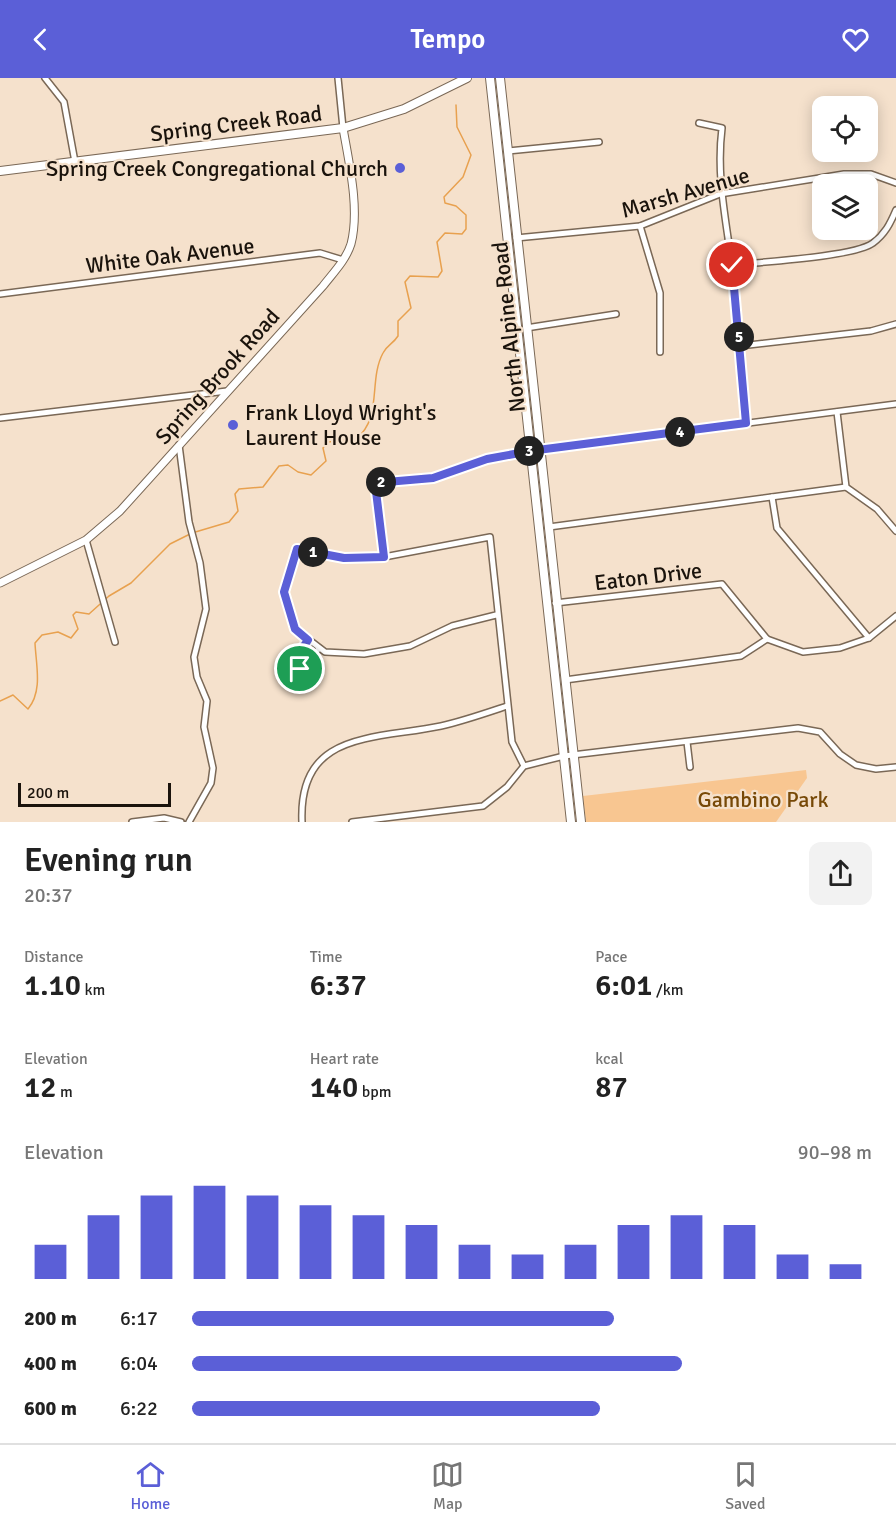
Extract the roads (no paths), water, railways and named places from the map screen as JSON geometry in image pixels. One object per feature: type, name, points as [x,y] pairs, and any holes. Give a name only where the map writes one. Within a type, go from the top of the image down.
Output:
[{"type":"main road","name":"Spring Creek Road","points":[[0,171],[343,128],[412,106],[467,78]]},
{"type":"main road","name":"North Alpine Road","points":[[490,78],[547,604],[581,822]]},
{"type":"main road","name":"North Alpine Road","points":[[500,78],[506,151],[565,680],[571,822]]},
{"type":"street","points":[[45,78],[64,102],[75,162]]},
{"type":"street","points":[[338,78],[343,128]]},
{"type":"street","points":[[699,123],[722,129],[719,153],[720,194],[732,265],[746,423]]},
{"type":"street","name":"Spring Brook Road","points":[[0,583],[86,540],[120,511],[227,390],[322,288],[343,260],[350,246],[353,228],[343,128]]},
{"type":"street","points":[[506,151],[599,142]]},
{"type":"street","name":"Marsh Avenue","points":[[516,238],[640,226],[720,194],[844,174],[871,174],[896,183]]},
{"type":"street","points":[[732,265],[850,251],[871,245],[887,231],[896,210]]},
{"type":"street","points":[[640,226],[660,293],[660,352]]},
{"type":"street","name":"White Oak Avenue","points":[[0,294],[320,253],[343,260]]},
{"type":"street","points":[[517,330],[616,314]]},
{"type":"street","points":[[740,346],[871,331],[896,324]]},
{"type":"street","points":[[0,418],[227,390]]},
{"type":"street","points":[[384,557],[375,483],[433,478],[487,459],[530,451],[896,404]]},
{"type":"street","points":[[837,412],[846,487]]},
{"type":"street","points":[[179,445],[189,522],[200,563],[206,609],[194,657],[197,677],[207,701],[204,727],[213,768],[212,783],[189,822]]},
{"type":"street","points":[[549,527],[846,487],[877,509],[896,531]]},
{"type":"street","points":[[772,497],[777,528],[869,638]]},
{"type":"street","points":[[496,615],[452,626],[410,645],[364,654],[322,650],[295,629],[284,592],[297,549],[344,558],[384,557],[490,537],[496,615],[512,742],[524,766]]},
{"type":"street","points":[[86,540],[115,642]]},
{"type":"street","name":"Eaton Drive","points":[[547,604],[722,584],[767,639]]},
{"type":"street","points":[[565,680],[741,656],[767,639],[803,652],[840,648],[869,638],[896,616]]},
{"type":"street","points":[[308,640],[295,659],[297,668],[308,665],[322,650]]},
{"type":"street","points":[[302,822],[305,786],[322,756],[340,746],[363,739],[443,726],[507,706]]},
{"type":"street","points":[[352,822],[483,806],[507,787],[524,766],[569,756],[798,728],[820,732],[840,754],[856,765],[876,769],[896,767]]},
{"type":"street","points":[[687,742],[690,767]]},
{"type":"street","points":[[132,822],[164,818],[181,822]]},
{"type":"waterway","points":[[0,701],[13,695],[28,709],[33,702],[38,678],[35,643],[42,635],[58,632],[71,638],[78,629],[73,615],[76,612],[89,614],[109,596],[131,583],[170,544],[192,533],[229,522],[238,511],[235,494],[239,489],[263,487],[279,466],[288,465],[298,472],[311,475],[326,461],[323,448],[328,442],[356,439],[364,430],[370,420],[379,364],[385,350],[398,336],[398,321],[411,308],[405,282],[410,276],[438,277],[442,271],[437,242],[445,233],[462,234],[466,229],[466,215],[456,206],[445,203],[444,197],[463,177],[471,155],[457,127],[456,105]]},
{"type":"place","name":"Spring Creek Congregational Church","points":[[400,168]]},
{"type":"place","name":"Frank Lloyd Wright's Laurent House","points":[[233,425]]},
{"type":"park label","name":"Gambino Park","points":[[763,799]]}]
